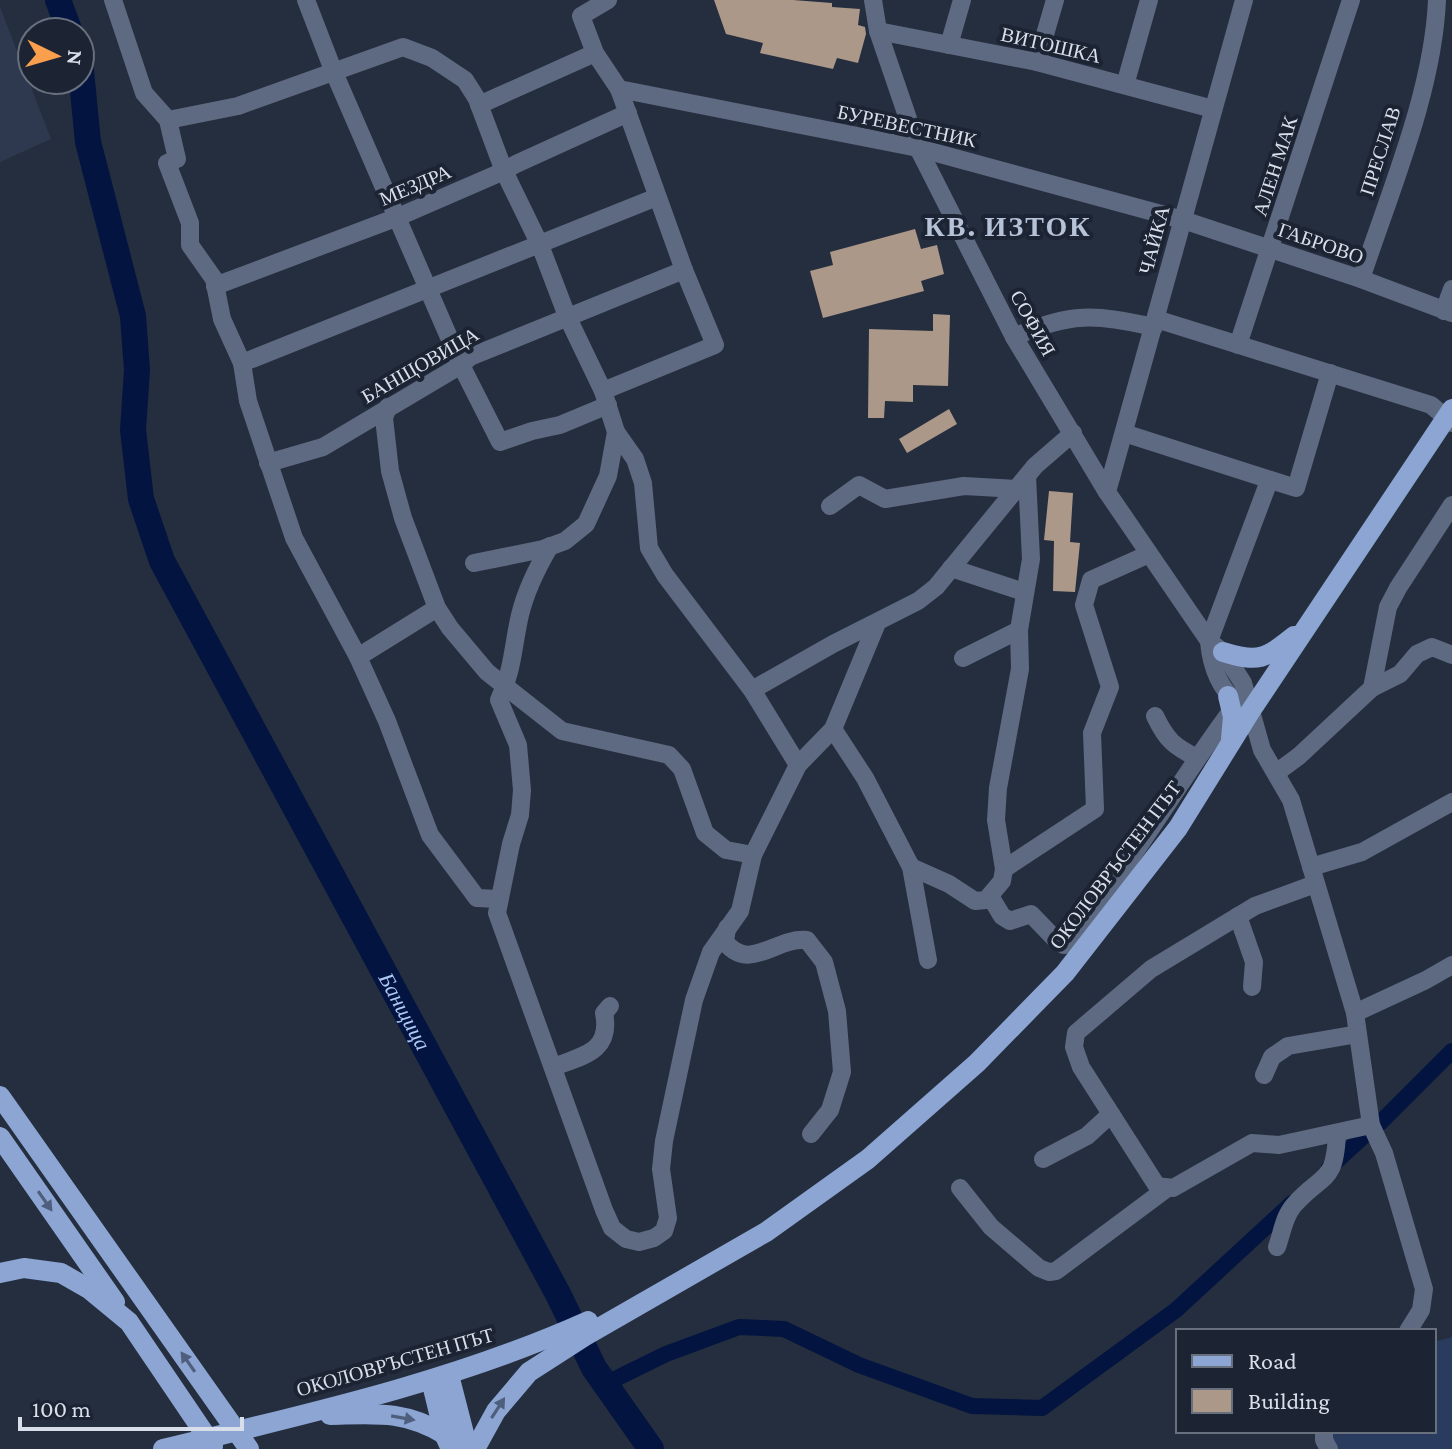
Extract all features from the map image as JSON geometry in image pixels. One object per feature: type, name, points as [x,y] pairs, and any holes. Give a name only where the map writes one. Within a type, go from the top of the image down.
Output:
[{"type":"main road","points":[[1237,706],[1307,626],[1452,409]]},
{"type":"main road","points":[[1216,646],[1247,659],[1258,658],[1271,653],[1307,626]]},
{"type":"main road","name":"ОКОЛОВРЪСТЕН ПЪТ","points":[[163,1449],[440,1377],[518,1350],[635,1305],[766,1232],[868,1159],[977,1063],[1065,973],[1178,828],[1230,746],[1237,706]]},
{"type":"main road","points":[[0,1096],[249,1449]]},
{"type":"main road","points":[[0,1137],[216,1449]]},
{"type":"main road","points":[[0,1273],[24,1268],[61,1273],[89,1289],[129,1322]]},
{"type":"main road","points":[[475,1449],[496,1411],[529,1372],[635,1305]]},
{"type":"main road","points":[[440,1377],[448,1442]]},
{"type":"main road","points":[[440,1377],[468,1449]]},
{"type":"main road","points":[[302,1415],[402,1417],[421,1421],[448,1442]]},
{"type":"street","points":[[113,0],[144,93],[168,120],[177,159],[167,163],[190,223],[190,245],[214,279],[222,319],[242,363],[248,401],[294,538],[358,657],[387,721],[430,835],[477,898],[499,899]]},
{"type":"street","points":[[306,0],[333,70],[461,365],[500,442],[560,425],[605,398],[715,345],[684,270],[619,89],[595,53],[581,16],[608,0]]},
{"type":"street","name":"СОФИЯ","points":[[873,0],[878,31],[918,148],[1014,337],[1107,492],[1243,683],[1237,706]]},
{"type":"street","points":[[949,45],[962,0]]},
{"type":"street","points":[[1037,62],[1055,0]]},
{"type":"street","points":[[1125,85],[1149,0]]},
{"type":"street","name":"ЧАЙКА","points":[[1107,492],[1244,0]]},
{"type":"street","name":"АЛЕН МАК","points":[[1238,345],[1351,0]]},
{"type":"street","name":"ПРЕСЛАВ","points":[[1361,279],[1422,93],[1434,35],[1437,0]]},
{"type":"street","name":"ВИТОШКА","points":[[878,31],[1037,62],[1213,109]]},
{"type":"street","points":[[1434,35],[1452,42]]},
{"type":"street","points":[[168,120],[238,106],[403,47],[432,58],[465,80],[479,105],[504,171],[540,245],[567,316],[605,398],[616,432],[635,459],[643,483],[649,548],[665,575],[752,690],[798,765]]},
{"type":"street","points":[[479,105],[595,53]]},
{"type":"street","name":"БУРЕВЕСТНИК","points":[[619,89],[918,148],[1183,220]]},
{"type":"street","name":"МЕЗДРА","points":[[215,286],[398,217],[628,113]]},
{"type":"street","points":[[242,363],[657,197]]},
{"type":"street","name":"ГАБРОВО","points":[[1183,220],[1361,279],[1448,312]]},
{"type":"street","name":"БАНЩОВИЦА","points":[[268,463],[323,447],[470,357],[684,270]]},
{"type":"street","points":[[1448,312],[1452,289]]},
{"type":"street","points":[[1014,337],[1044,323],[1102,316],[1155,323],[1238,345],[1431,405],[1452,423]]},
{"type":"street","points":[[1124,433],[1296,488],[1330,373]]},
{"type":"street","points":[[388,407],[384,418],[390,471],[403,518],[437,608],[450,628],[487,672],[562,731],[669,755],[686,778],[705,833],[726,850],[753,855]]},
{"type":"street","points":[[474,563],[565,541],[586,524],[608,476],[616,432]]},
{"type":"street","points":[[752,690],[823,649],[918,601],[936,587],[1022,482],[1073,433]]},
{"type":"street","points":[[1269,481],[1210,664],[1291,800],[1355,1013],[1371,1125],[1384,1153],[1424,1289],[1421,1310],[1409,1329]]},
{"type":"street","points":[[830,506],[859,485],[885,499],[964,486],[1022,482]]},
{"type":"street","points":[[911,867],[949,884],[975,901],[986,900],[1002,881],[1003,851],[996,820],[998,788],[1020,669],[1019,630],[1031,559],[1022,482]]},
{"type":"street","points":[[1372,688],[1388,607],[1452,505]]},
{"type":"street","points":[[550,546],[536,569],[521,612],[510,675],[499,700],[518,745],[522,790],[520,815],[497,913],[612,1228],[626,1239],[639,1242],[664,1231],[668,1218],[661,1169],[664,1141],[694,1000],[711,952],[740,911],[753,855],[798,765],[833,729],[877,623]]},
{"type":"street","points":[[1004,869],[1095,809],[1092,733],[1110,687],[1084,605],[1091,580],[1149,554]]},
{"type":"street","points":[[951,568],[1024,592]]},
{"type":"street","points":[[358,657],[437,608]]},
{"type":"street","points":[[963,658],[1019,630]]},
{"type":"street","points":[[1276,773],[1299,756],[1372,688],[1400,674],[1417,654],[1432,647],[1452,655]]},
{"type":"street","points":[[990,896],[1002,916],[1010,921],[1031,914],[1064,945],[1122,871],[1197,758],[1237,706]]},
{"type":"street","points":[[1155,716],[1173,745],[1197,758]]},
{"type":"street","points":[[833,729],[865,778],[911,867],[928,960]]},
{"type":"street","points":[[1336,1148],[1252,1143],[1173,1188],[1157,1186],[1081,1067],[1074,1047],[1076,1033],[1151,969],[1255,906],[1452,802]]},
{"type":"street","points":[[1238,916],[1254,962],[1252,987]]},
{"type":"street","points":[[727,928],[725,942],[731,950],[741,954],[761,954],[792,939],[807,940],[824,962],[837,1011],[842,1072],[830,1110],[811,1134]]},
{"type":"street","points":[[1355,1013],[1452,965]]},
{"type":"street","points":[[553,1067],[590,1053],[604,1041],[607,1024],[604,1013],[610,1006]]},
{"type":"street","points":[[1264,1075],[1272,1057],[1288,1046],[1358,1034]]},
{"type":"street","points":[[1043,1159],[1087,1136],[1111,1114]]},
{"type":"street","points":[[1277,1247],[1287,1215],[1295,1203],[1324,1180],[1336,1148],[1371,1125]]},
{"type":"street","points":[[960,1188],[991,1227],[1039,1268],[1049,1272],[1056,1271],[1166,1189]]},
{"type":"shaded area","points":[[0,7],[16,48],[16,96],[34,96],[51,139],[0,162]]},
{"type":"shaded area","points":[[1452,1337],[1452,1449],[1333,1449],[1324,1440],[1332,1433],[1436,1433],[1436,1341]]},
{"type":"building","points":[[714,0],[793,0],[860,9],[858,25],[865,27],[866,34],[858,63],[837,58],[833,69],[760,53],[763,43],[726,34]]},
{"type":"building","points":[[915,229],[921,249],[937,245],[944,274],[921,281],[924,291],[823,318],[810,271],[833,265],[830,252]]},
{"type":"building","points":[[933,314],[950,315],[948,386],[913,385],[913,402],[885,401],[884,418],[868,418],[869,329],[933,331]]},
{"type":"building","points":[[949,409],[957,424],[907,453],[899,439]]},
{"type":"building","points":[[1049,491],[1073,493],[1070,542],[1080,543],[1075,592],[1053,591],[1054,541],[1044,540]]},
{"type":"waterway","points":[[58,0],[64,16]]},
{"type":"waterway","name":"Банщица","points":[[83,96],[88,142],[133,316],[137,370],[133,430],[141,499],[162,561],[558,1294],[594,1368],[651,1449]]},
{"type":"waterway","points":[[1380,1123],[1452,1051]]},
{"type":"waterway","points":[[1329,1168],[1366,1134]]},
{"type":"waterway","points":[[605,1384],[666,1354],[739,1327],[784,1329],[859,1365],[972,1406],[1042,1408],[1176,1310],[1292,1203]]},
{"type":"district","name":"КВ. ИЗТОК","points":[[1008,226]]}]
